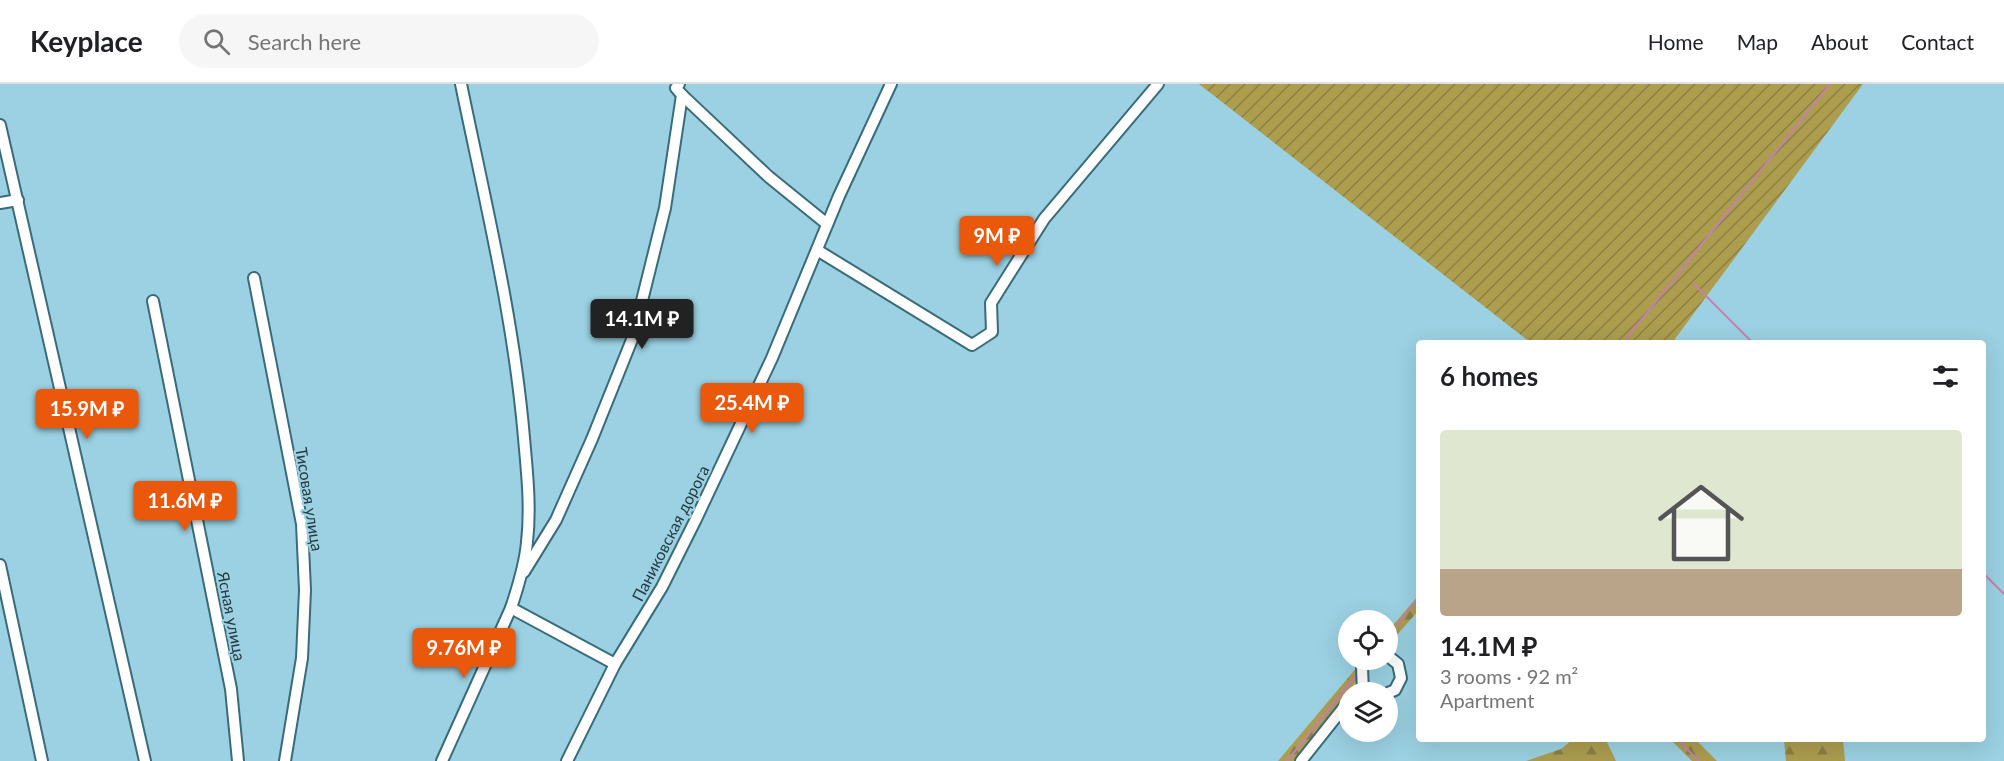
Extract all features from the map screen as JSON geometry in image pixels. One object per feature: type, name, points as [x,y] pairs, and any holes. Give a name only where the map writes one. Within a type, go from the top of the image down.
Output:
[{"type":"street","points":[[442,761],[511,608],[521,578],[528,542],[529,497],[515,356],[461,84]]},
{"type":"street","name":"Паниковская дорога","points":[[567,761],[615,664],[662,587],[689,534],[772,358],[827,225],[891,84]]},
{"type":"street","points":[[817,250],[972,345],[992,332],[991,303],[1044,219],[1158,84]]},
{"type":"street","points":[[521,578],[556,520],[592,440],[633,337],[665,208],[681,89]]},
{"type":"street","points":[[681,89],[769,177],[827,225]]},
{"type":"street","points":[[0,125],[145,761]]},
{"type":"street","points":[[0,203],[18,200]]},
{"type":"street","name":"Тисовая улица","points":[[254,279],[302,524],[305,590],[302,658],[285,761]]},
{"type":"street","name":"Ясная улица","points":[[153,301],[231,689],[238,761]]},
{"type":"street","points":[[0,565],[42,761]]},
{"type":"street","points":[[511,608],[615,664]]},
{"type":"street","points":[[1398,664],[1401,678],[1398,684]]},
{"type":"street","points":[[1301,761],[1338,715]]},
{"type":"green space","points":[[1199,84],[1863,84],[1674,340],[1527,340]]},
{"type":"green space","points":[[1416,598],[1416,613],[1398,634],[1398,619]]},
{"type":"green space","points":[[1355,670],[1365,670],[1356,682],[1344,682]]},
{"type":"green space","points":[[1338,690],[1338,706],[1297,761],[1278,761]]},
{"type":"green space","points":[[1570,742],[1607,742],[1616,761],[1526,761],[1561,749]]},
{"type":"green space","points":[[1673,742],[1698,742],[1717,761],[1692,761]]},
{"type":"green space","points":[[1784,742],[1843,742],[1845,761],[1786,761]]},
{"type":"waterway","points":[[1625,340],[1830,84]]},
{"type":"waterway","points":[[1694,284],[1750,340]]},
{"type":"waterway","points":[[1986,576],[2004,594]]},
{"type":"waterway","points":[[1398,623],[1416,601]]},
{"type":"waterway","points":[[1287,761],[1359,672]]},
{"type":"waterway","points":[[1680,742],[1699,761]]}]
